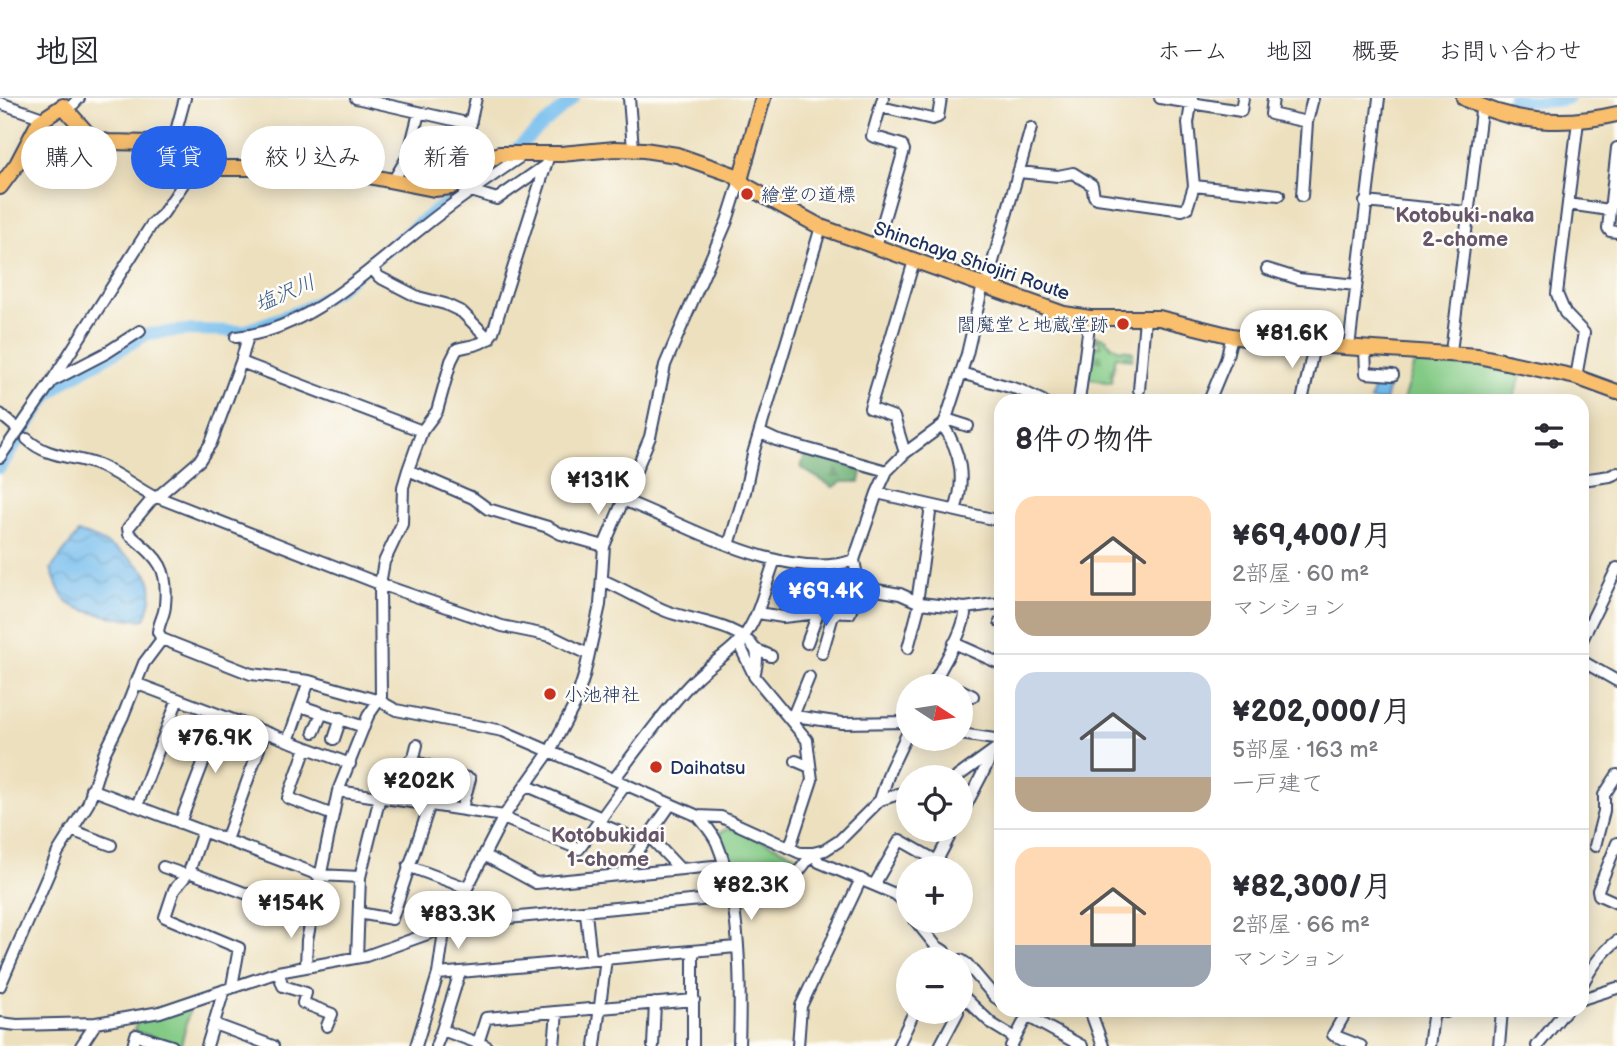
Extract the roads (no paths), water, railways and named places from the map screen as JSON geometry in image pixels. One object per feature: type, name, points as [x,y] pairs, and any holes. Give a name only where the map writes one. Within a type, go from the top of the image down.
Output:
[{"type":"main road","points":[[740,180],[763,98]]},
{"type":"main road","points":[[1464,98],[1482,107],[1517,117],[1560,122],[1617,114]]},
{"type":"main road","points":[[0,187],[17,164],[43,118],[63,105],[87,133],[102,141],[131,142]]},
{"type":"main road","name":"Shinchaya Shiojiri Route","points":[[497,156],[521,154],[546,161],[633,149],[677,155],[734,175],[787,210],[821,227],[1063,314],[1090,318],[1173,321],[1232,336],[1314,346],[1451,352],[1576,377],[1617,392]]},
{"type":"main road","points":[[227,169],[265,168],[320,174],[358,174],[434,189],[451,187],[497,156]]},
{"type":"street","points":[[63,105],[79,98]]},
{"type":"street","points":[[177,126],[185,98]]},
{"type":"street","points":[[356,98],[382,101],[419,113],[471,124]]},
{"type":"street","points":[[476,98],[467,137],[469,142],[497,156]]},
{"type":"street","points":[[629,98],[633,149]]},
{"type":"street","points":[[876,246],[904,150],[902,145],[872,136],[882,103],[932,119],[938,117],[941,98]]},
{"type":"street","points":[[1160,98],[1192,101],[1241,111],[1243,98]]},
{"type":"street","points":[[1273,98],[1271,114],[1307,122]]},
{"type":"street","points":[[1302,196],[1307,122],[1312,98]]},
{"type":"street","points":[[1349,347],[1379,98]]},
{"type":"street","points":[[1019,173],[1058,176],[1073,173],[1092,184],[1094,196],[1097,198],[1182,210],[1187,208],[1194,186],[1188,123],[1192,101]]},
{"type":"street","points":[[0,103],[43,118]]},
{"type":"street","points":[[1451,352],[1481,111]]},
{"type":"street","points":[[393,180],[408,156],[419,113]]},
{"type":"street","points":[[1576,377],[1584,333],[1565,313],[1557,294],[1578,121]]},
{"type":"street","points":[[758,613],[783,617],[850,613],[859,587],[854,559],[887,471],[944,422],[961,373],[1031,128]]},
{"type":"street","points":[[1617,148],[1608,228],[1617,232]]},
{"type":"street","points":[[521,154],[334,299],[271,329],[242,336],[241,362],[211,443],[199,461],[157,497],[380,584],[502,626],[551,636],[588,654]]},
{"type":"street","points":[[471,191],[497,199],[546,161]]},
{"type":"street","points":[[306,967],[311,918],[338,791],[368,716],[380,701],[380,584],[384,562],[401,524],[402,487],[422,432],[437,411],[457,349],[489,339],[546,161]]},
{"type":"street","points":[[416,1046],[438,974],[445,924],[467,888],[503,817],[550,751],[575,704],[600,605],[604,546],[655,423],[665,365],[727,221],[740,180]]},
{"type":"street","points":[[1194,186],[1279,195]]},
{"type":"street","points":[[0,457],[152,224],[162,215],[180,189]]},
{"type":"street","points":[[1365,202],[1467,212]]},
{"type":"street","points":[[1568,204],[1609,210]]},
{"type":"street","points":[[729,545],[821,227]]},
{"type":"street","points":[[905,453],[894,417],[870,408],[914,261]]},
{"type":"street","points":[[372,268],[379,277],[418,297],[462,312],[489,339]]},
{"type":"street","points":[[1267,269],[1299,279],[1356,285]]},
{"type":"street","points":[[1080,394],[1090,318]]},
{"type":"street","points":[[1139,390],[1145,318]]},
{"type":"street","points":[[52,381],[106,353],[140,331]]},
{"type":"street","points":[[1212,394],[1226,360],[1232,336]]},
{"type":"street","points":[[1304,394],[1314,346]]},
{"type":"street","points":[[1364,348],[1366,373],[1393,375]]},
{"type":"street","points":[[241,362],[422,432]]},
{"type":"street","points":[[961,373],[1028,394]]},
{"type":"street","points":[[0,414],[18,429]]},
{"type":"street","points":[[944,422],[968,426]]},
{"type":"street","points":[[944,422],[963,478],[956,510]]},
{"type":"street","points":[[761,433],[776,440],[887,471]]},
{"type":"street","points":[[27,439],[36,448],[97,465],[154,497],[128,528],[129,534],[158,558],[162,567],[165,606],[158,632],[162,639],[234,669],[251,674],[309,681],[380,701],[396,710],[503,731],[698,816],[721,817],[800,853],[825,850],[839,841],[880,800],[899,751]]},
{"type":"street","points":[[408,470],[473,498],[488,509],[604,546]]},
{"type":"street","points":[[1589,479],[1617,473]]},
{"type":"street","points":[[877,493],[994,519]]},
{"type":"street","points":[[623,500],[729,545],[775,560],[824,564],[854,559]]},
{"type":"street","points":[[911,644],[931,506]]},
{"type":"street","points":[[614,779],[675,701],[698,676],[741,639],[758,613],[775,560]]},
{"type":"street","points":[[1589,626],[1617,568]]},
{"type":"street","points":[[602,580],[674,614],[696,618],[771,656]]},
{"type":"street","points":[[859,587],[900,594],[918,603],[965,608],[994,604]]},
{"type":"street","points":[[938,674],[966,614],[965,608]]},
{"type":"street","points":[[822,653],[834,612]]},
{"type":"street","points":[[807,643],[818,613]]},
{"type":"street","points":[[0,986],[58,852],[88,804],[91,789],[144,663],[162,639]]},
{"type":"street","points":[[741,639],[754,676],[790,715],[807,740],[812,780],[790,848]]},
{"type":"street","points":[[954,643],[994,661]]},
{"type":"street","points":[[754,676],[757,653],[755,649]]},
{"type":"street","points":[[1589,665],[1617,681]]},
{"type":"street","points":[[790,715],[808,677]]},
{"type":"street","points":[[288,741],[309,681]]},
{"type":"street","points":[[135,683],[349,764]]},
{"type":"street","points":[[137,806],[178,699]]},
{"type":"street","points":[[300,706],[364,727]]},
{"type":"street","points":[[314,733],[322,713]]},
{"type":"street","points":[[790,715],[842,723],[896,722]]},
{"type":"street","points":[[180,823],[220,716]]},
{"type":"street","points":[[334,739],[341,718]]},
{"type":"street","points":[[226,840],[265,732]]},
{"type":"street","points":[[973,736],[994,741]]},
{"type":"street","points":[[413,761],[417,745]]},
{"type":"street","points":[[306,748],[288,798],[332,815]]},
{"type":"street","points":[[973,766],[994,750]]},
{"type":"street","points":[[973,792],[988,763],[989,755]]},
{"type":"street","points":[[397,799],[410,760],[470,779],[462,808]]},
{"type":"street","points":[[796,761],[810,767]]},
{"type":"street","points":[[1595,846],[1604,811],[1604,795],[1617,775]]},
{"type":"street","points":[[338,791],[462,808],[503,817],[579,849],[626,784]]},
{"type":"street","points":[[525,785],[647,839],[680,869]]},
{"type":"street","points":[[91,789],[319,875],[360,877]]},
{"type":"street","points":[[880,800],[896,795]]},
{"type":"street","points":[[357,957],[360,877],[380,797]]},
{"type":"street","points":[[359,913],[392,919],[430,804]]},
{"type":"street","points":[[622,874],[671,804]]},
{"type":"street","points":[[698,816],[716,841],[734,898],[738,1046]]},
{"type":"street","points":[[710,831],[731,822]]},
{"type":"street","points":[[71,830],[111,845]]},
{"type":"street","points":[[203,831],[187,874],[174,890],[164,918],[239,948],[207,1046]]},
{"type":"street","points":[[874,885],[900,840],[923,856]]},
{"type":"street","points":[[1617,844],[1598,890],[1599,895],[1617,903]]},
{"type":"street","points":[[813,853],[819,862],[896,895]]},
{"type":"street","points":[[0,1023],[96,1023],[160,1012],[278,972],[357,957],[408,942],[445,924],[777,894],[786,888],[813,853]]},
{"type":"street","points":[[484,855],[536,883],[724,865]]},
{"type":"street","points":[[408,866],[467,888]]},
{"type":"street","points":[[163,867],[311,918]]},
{"type":"street","points":[[798,1046],[801,1006],[861,879]]},
{"type":"street","points":[[586,913],[591,960]]},
{"type":"street","points":[[926,933],[937,947]]},
{"type":"street","points":[[1589,973],[1606,950],[1617,941]]},
{"type":"street","points":[[438,974],[736,947]]},
{"type":"street","points":[[693,951],[693,1046]]},
{"type":"street","points":[[595,1046],[606,958]]},
{"type":"street","points":[[973,971],[994,997]]},
{"type":"street","points":[[278,972],[283,986],[306,993],[303,1003],[332,1014],[327,1026]]},
{"type":"street","points":[[436,1046],[460,972]]},
{"type":"street","points":[[1589,997],[1617,988]]},
{"type":"street","points":[[442,1030],[482,1045],[486,1018],[694,1000]]},
{"type":"street","points":[[653,1046],[655,1003]]},
{"type":"street","points":[[973,1008],[1013,1042],[1026,1017]]},
{"type":"street","points":[[554,1046],[557,1012]]},
{"type":"street","points":[[1029,1017],[1082,1046]]},
{"type":"street","points":[[1093,1017],[1103,1046]]},
{"type":"street","points":[[1343,1017],[1333,1035],[1361,1046]]},
{"type":"street","points":[[1429,1046],[1433,1017]]},
{"type":"street","points":[[1499,1046],[1501,1017]]},
{"type":"street","points":[[1537,1046],[1560,1017]]},
{"type":"street","points":[[81,1046],[96,1023]]},
{"type":"street","points":[[214,1024],[273,1046]]},
{"type":"street","points":[[898,1046],[908,1024]]},
{"type":"street","points":[[940,1046],[952,1024]]},
{"type":"street","points":[[133,1046],[136,1035],[172,1046]]},
{"type":"water","points":[[1375,382],[1389,385],[1387,394],[1372,394]]},
{"type":"water","points":[[78,533],[119,551],[146,574],[152,591],[145,619],[103,615],[65,600],[51,569]]},
{"type":"waterway","name":"塩沢川","points":[[0,468],[49,395],[66,381],[148,334],[188,330],[244,331],[301,310],[333,293],[424,219],[502,161],[574,98]]},
{"type":"waterway","points":[[1513,98],[1541,102],[1569,98]]},
{"type":"place","name":"繪堂の道標","points":[[747,194]]},
{"type":"place","name":"閻魔堂と地蔵堂跡","points":[[1123,324]]},
{"type":"place","name":"小池神社","points":[[550,694]]},
{"type":"place","name":"Daihatsu","points":[[656,767]]},
{"type":"district","name":"Kotobuki-naka 2-chome","points":[[1465,227]]},
{"type":"district","name":"Kotobukidai 1-chome","points":[[608,847]]}]
